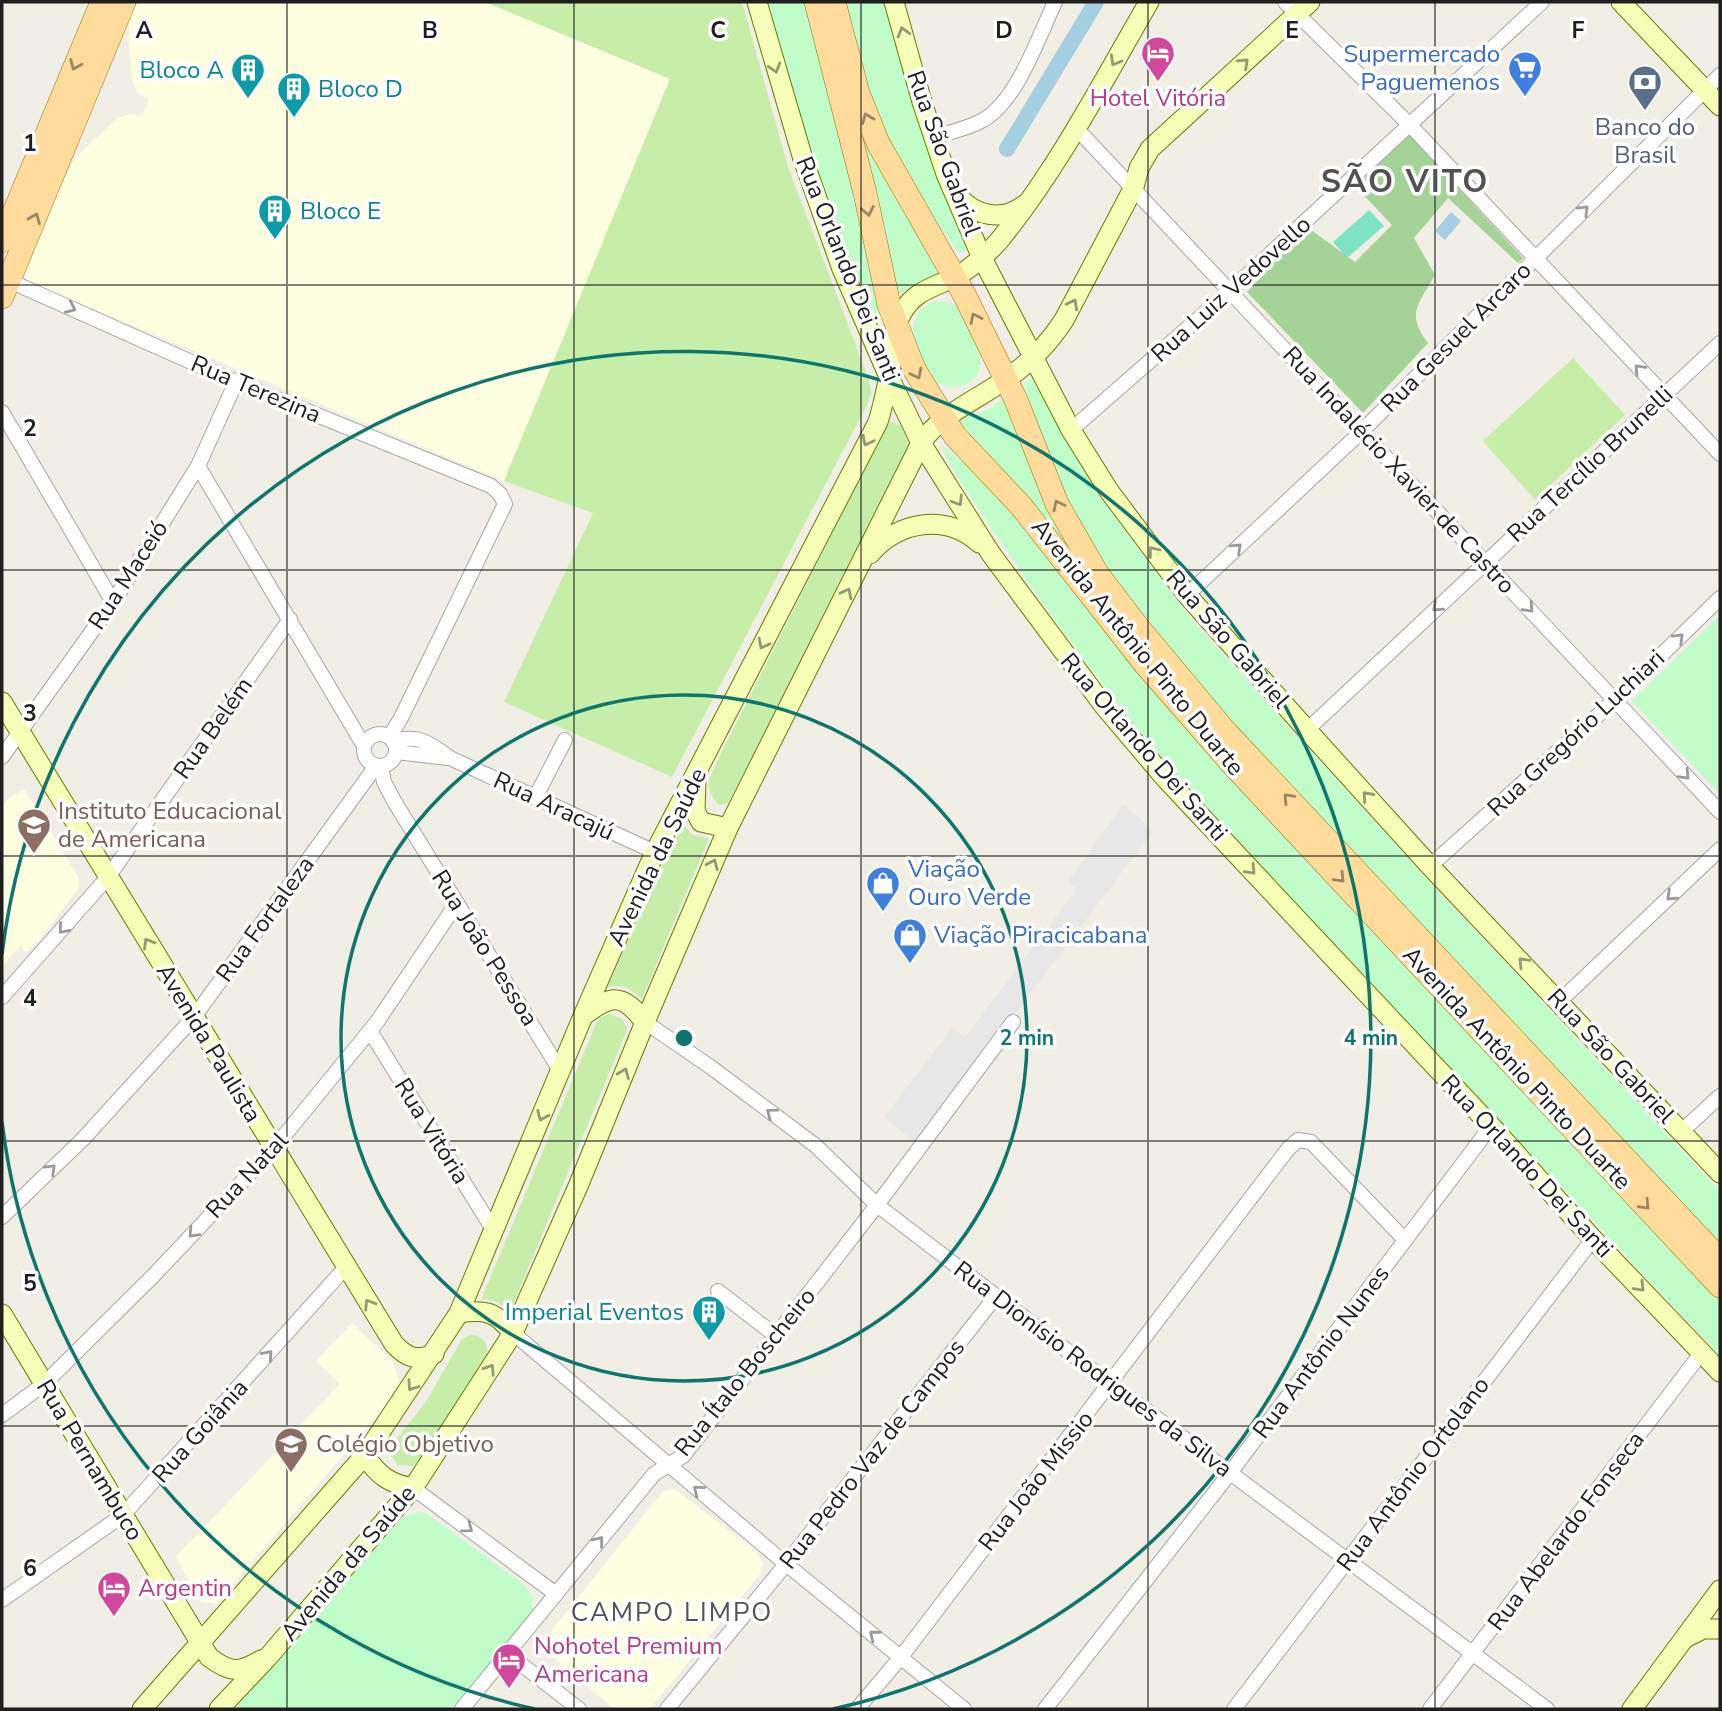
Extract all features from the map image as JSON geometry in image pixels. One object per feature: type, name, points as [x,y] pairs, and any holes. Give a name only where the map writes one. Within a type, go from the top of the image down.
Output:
[{"type":"main road","points":[[2,241],[102,2]]},
{"type":"main road","points":[[4,285],[124,2]]},
{"type":"main road","name":"Rua Orlando Dei Santi","points":[[757,2],[803,159],[842,269],[921,443],[991,554],[1063,652],[1138,746],[1593,1239],[1720,1371]]},
{"type":"main road","name":"Avenida Antônio Pinto Duarte","points":[[816,2],[865,193],[883,282],[896,325],[914,369],[943,419],[967,451],[1028,513],[1145,664],[1234,766],[1720,1286]]},
{"type":"main road","name":"Avenida Antônio Pinto Duarte","points":[[834,2],[858,93],[874,135],[903,191],[955,278],[1006,379],[1057,504],[1098,576],[1224,730],[1720,1259]]},
{"type":"main road","name":"Rua São Gabriel","points":[[894,2],[934,137],[982,258],[1071,430],[1109,491],[1187,594],[1307,730],[1430,866],[1720,1173]]},
{"type":"main road","name":"Avenida da Saúde","points":[[142,1709],[365,1455],[459,1313],[655,852],[878,422],[889,377],[896,325],[901,314],[913,297],[930,286],[955,278],[982,258],[1001,239],[1076,128],[1149,2]]},
{"type":"main road","points":[[1621,2],[1720,106]]},
{"type":"main road","name":"Avenida da Saúde","points":[[219,1709],[268,1657],[413,1488],[513,1334],[728,828],[921,443],[943,419],[1006,379],[1051,340],[1134,187],[1139,168],[1150,149],[1297,6]]},
{"type":"main road","points":[[952,188],[960,199],[975,210],[990,215],[1012,213],[1027,202]]},
{"type":"main road","points":[[860,566],[889,537],[908,527],[924,524],[953,526],[967,532],[991,554]]},
{"type":"main road","name":"Avenida Paulista","points":[[2,702],[346,1267],[400,1351],[420,1359],[434,1354]]},
{"type":"main road","points":[[698,771],[694,796],[695,811],[701,822],[728,828]]},
{"type":"main road","points":[[583,1016],[599,1003],[610,999],[623,1000],[633,1007],[645,1022]]},
{"type":"main road","points":[[459,1313],[488,1312],[500,1318],[513,1334]]},
{"type":"main road","name":"Rua Pernambuco","points":[[2,1314],[209,1657],[227,1669],[246,1669],[268,1657]]},
{"type":"main road","points":[[365,1455],[384,1479],[413,1488]]},
{"type":"main road","points":[[1632,1709],[1720,1590]]},
{"type":"main road","points":[[1684,1639],[1703,1629],[1720,1629]]},
{"type":"street","points":[[934,137],[981,121],[997,110],[1016,82],[1055,2]]},
{"type":"street","name":"Rua Luiz Vedovello","points":[[1071,430],[1230,291],[1542,2]]},
{"type":"street","points":[[1297,6],[1720,454]]},
{"type":"street","name":"Rua Gesuel Arcaro","points":[[1187,594],[1362,431],[1720,75]]},
{"type":"street","name":"Rua Indalécio Xavier de Castro","points":[[1076,128],[1720,812]]},
{"type":"street","name":"Rua Terezina","points":[[4,285],[491,486],[500,494],[505,504],[401,718],[382,741]]},
{"type":"street","name":"Rua Tercílio Brunelli","points":[[1307,730],[1720,343]]},
{"type":"street","name":"Rua Maceió","points":[[2,757],[113,602],[198,466],[236,382]]},
{"type":"street","points":[[2,412],[113,602]]},
{"type":"street","points":[[198,466],[335,696],[382,741]]},
{"type":"street","name":"Rua Gregório Luchiari","points":[[1430,866],[1615,700],[1720,598]]},
{"type":"street","name":"Rua Belém","points":[[2,997],[108,877],[290,618]]},
{"type":"street","name":"Rua Aracajú","points":[[382,741],[416,737],[452,759],[655,852]]},
{"type":"street","points":[[536,798],[565,740]]},
{"type":"street","name":"Rua João Pessoa","points":[[382,741],[364,756],[381,766],[389,792],[561,1072]]},
{"type":"street","name":"Rua Fortaleza","points":[[2,1217],[83,1139],[194,1017],[381,766],[391,762],[382,741]]},
{"type":"street","points":[[1560,1001],[1720,849]]},
{"type":"street","name":"Rua Natal","points":[[2,1415],[44,1384],[154,1275],[274,1148],[370,1031],[457,903]]},
{"type":"street","name":"Rua Ítalo Boscheiro","points":[[463,1709],[654,1474],[682,1455],[877,1205],[1013,1021]]},
{"type":"street","name":"Rua Dionísio Rodrigues da Silva","points":[[645,1022],[712,1068],[825,1154],[877,1205],[1111,1384],[1547,1709]]},
{"type":"street","name":"Rua Vitória","points":[[370,1031],[494,1230]]},
{"type":"street","points":[[1682,1131],[1720,1096]]},
{"type":"street","name":"Rua Antônio Nunes","points":[[1045,1709],[1230,1473],[1491,1126]]},
{"type":"street","name":"Rua João Missio","points":[[857,1709],[901,1657],[1288,1149],[1298,1140],[1311,1142],[1405,1240]]},
{"type":"street","name":"Rua Antônio Ortolano","points":[[1234,1709],[1593,1239]]},
{"type":"street","name":"Rua Goiânia","points":[[2,1600],[123,1515],[346,1267]]},
{"type":"street","points":[[718,1291],[776,1336]]},
{"type":"street","name":"Rua Pedro Vaz de Campos","points":[[667,1709],[786,1564],[996,1296]]},
{"type":"street","points":[[513,1334],[786,1564],[964,1709]]},
{"type":"street","name":"Rua Abelardo Fonseca","points":[[1430,1709],[1702,1352]]},
{"type":"street","points":[[413,1488],[556,1594]]},
{"type":"street","points":[[508,1654],[579,1709]]},
{"type":"shaded area","points":[[138,2],[485,2],[671,79],[504,481],[27,281],[24,271],[57,190],[75,158],[117,118],[130,114],[142,116],[149,99],[138,93],[133,84],[129,53],[129,21]]},
{"type":"shaded area","name":"Instituto Educacional de Americana","points":[[24,789],[79,878],[78,889],[40,939],[25,953],[21,944],[2,967],[2,807],[9,798]]},
{"type":"shaded area","points":[[1124,804],[1153,831],[917,1144],[884,1117],[952,1028],[965,1037],[1077,889],[1068,881]]},
{"type":"shaded area","name":"Colégio Objetivo","points":[[352,1323],[393,1362],[399,1390],[216,1604],[200,1602],[176,1557],[340,1384],[316,1361]]},
{"type":"shaded area","points":[[675,1489],[757,1552],[763,1564],[761,1573],[650,1709],[615,1709],[544,1650],[549,1634],[663,1491]]},
{"type":"green space","points":[[485,2],[742,2],[788,167],[869,380],[871,392],[868,403],[672,777],[504,702],[593,513],[504,481],[670,79]]},
{"type":"green space","points":[[769,2],[809,2],[857,196],[874,292],[882,320],[877,323],[815,165]]},
{"type":"green space","points":[[844,2],[885,2],[890,25],[968,249],[959,253],[897,162],[869,95]]},
{"type":"green space","points":[[853,103],[940,267],[938,275],[918,282],[901,294],[896,292]]},
{"type":"green space","points":[[1409,135],[1523,258],[1518,263],[1448,198],[1414,238],[1435,275],[1420,301],[1416,316],[1421,333],[1428,343],[1363,413],[1247,292],[1307,227],[1355,262],[1392,225],[1358,189],[1363,179]]},
{"type":"green space","points":[[1369,210],[1384,226],[1347,258],[1333,242]]},
{"type":"green space","points":[[937,301],[958,307],[970,325],[979,347],[980,369],[975,377],[962,386],[950,387],[934,381],[917,348],[914,326],[917,316],[924,308]]},
{"type":"green space","points":[[1573,358],[1625,415],[1535,500],[1483,441]]},
{"type":"green space","points":[[1032,378],[1100,498],[1192,620],[1421,873],[1720,1191],[1720,1245],[1228,724],[1104,571],[1058,484],[1024,384]]},
{"type":"green space","points":[[1002,400],[1007,401],[1068,545],[1065,547],[960,425],[964,419],[989,409]]},
{"type":"green space","points":[[892,422],[900,425],[910,445],[873,525],[728,803],[719,805],[709,786],[714,767],[887,425]]},
{"type":"green space","points":[[940,443],[985,481],[1229,773],[1720,1298],[1720,1356],[1171,769],[1084,659],[1002,544],[950,465]]},
{"type":"green space","points":[[1720,615],[1720,794],[1632,701]]},
{"type":"green space","points":[[681,822],[693,835],[709,838],[642,999],[627,987],[608,986]]},
{"type":"green space","points":[[608,1014],[623,1019],[627,1030],[509,1314],[497,1302],[481,1300],[598,1019]]},
{"type":"green space","points":[[471,1335],[484,1341],[487,1355],[440,1436],[413,1466],[398,1465],[392,1457],[391,1446],[425,1403],[462,1339]]},
{"type":"green space","points":[[418,1512],[426,1513],[524,1585],[532,1596],[533,1610],[454,1709],[230,1709],[403,1517]]},
{"type":"water","points":[[1451,212],[1461,221],[1445,240],[1435,231]]},
{"type":"waterway","points":[[1007,149],[1096,2]]},
{"type":"place","name":"Hotel Vitória","points":[[1158,83]]},
{"type":"place","name":"Supermercado Paguemenos","points":[[1525,98]]},
{"type":"place","name":"Bloco A","points":[[248,100]]},
{"type":"place","name":"Banco do Brasil","points":[[1645,112]]},
{"type":"place","name":"Bloco D","points":[[294,119]]},
{"type":"place","name":"Bloco E","points":[[275,241]]},
{"type":"place","name":"Instituto Educacional de Americana","points":[[34,855]]},
{"type":"place","name":"Viação Ouro Verde","points":[[883,913]]},
{"type":"place","name":"Viação Piracicabana","points":[[910,965]]},
{"type":"place","name":"Imperial Eventos","points":[[709,1342]]},
{"type":"place","name":"Colégio Objetivo","points":[[291,1474]]},
{"type":"place","name":"Argentin","points":[[114,1618]]},
{"type":"place","name":"Nohotel Premium Americana","points":[[509,1690]]},
{"type":"district","name":"SÃO VITO","points":[[1405,181]]},
{"type":"district","name":"CAMPO LIMPO","points":[[672,1612]]}]
